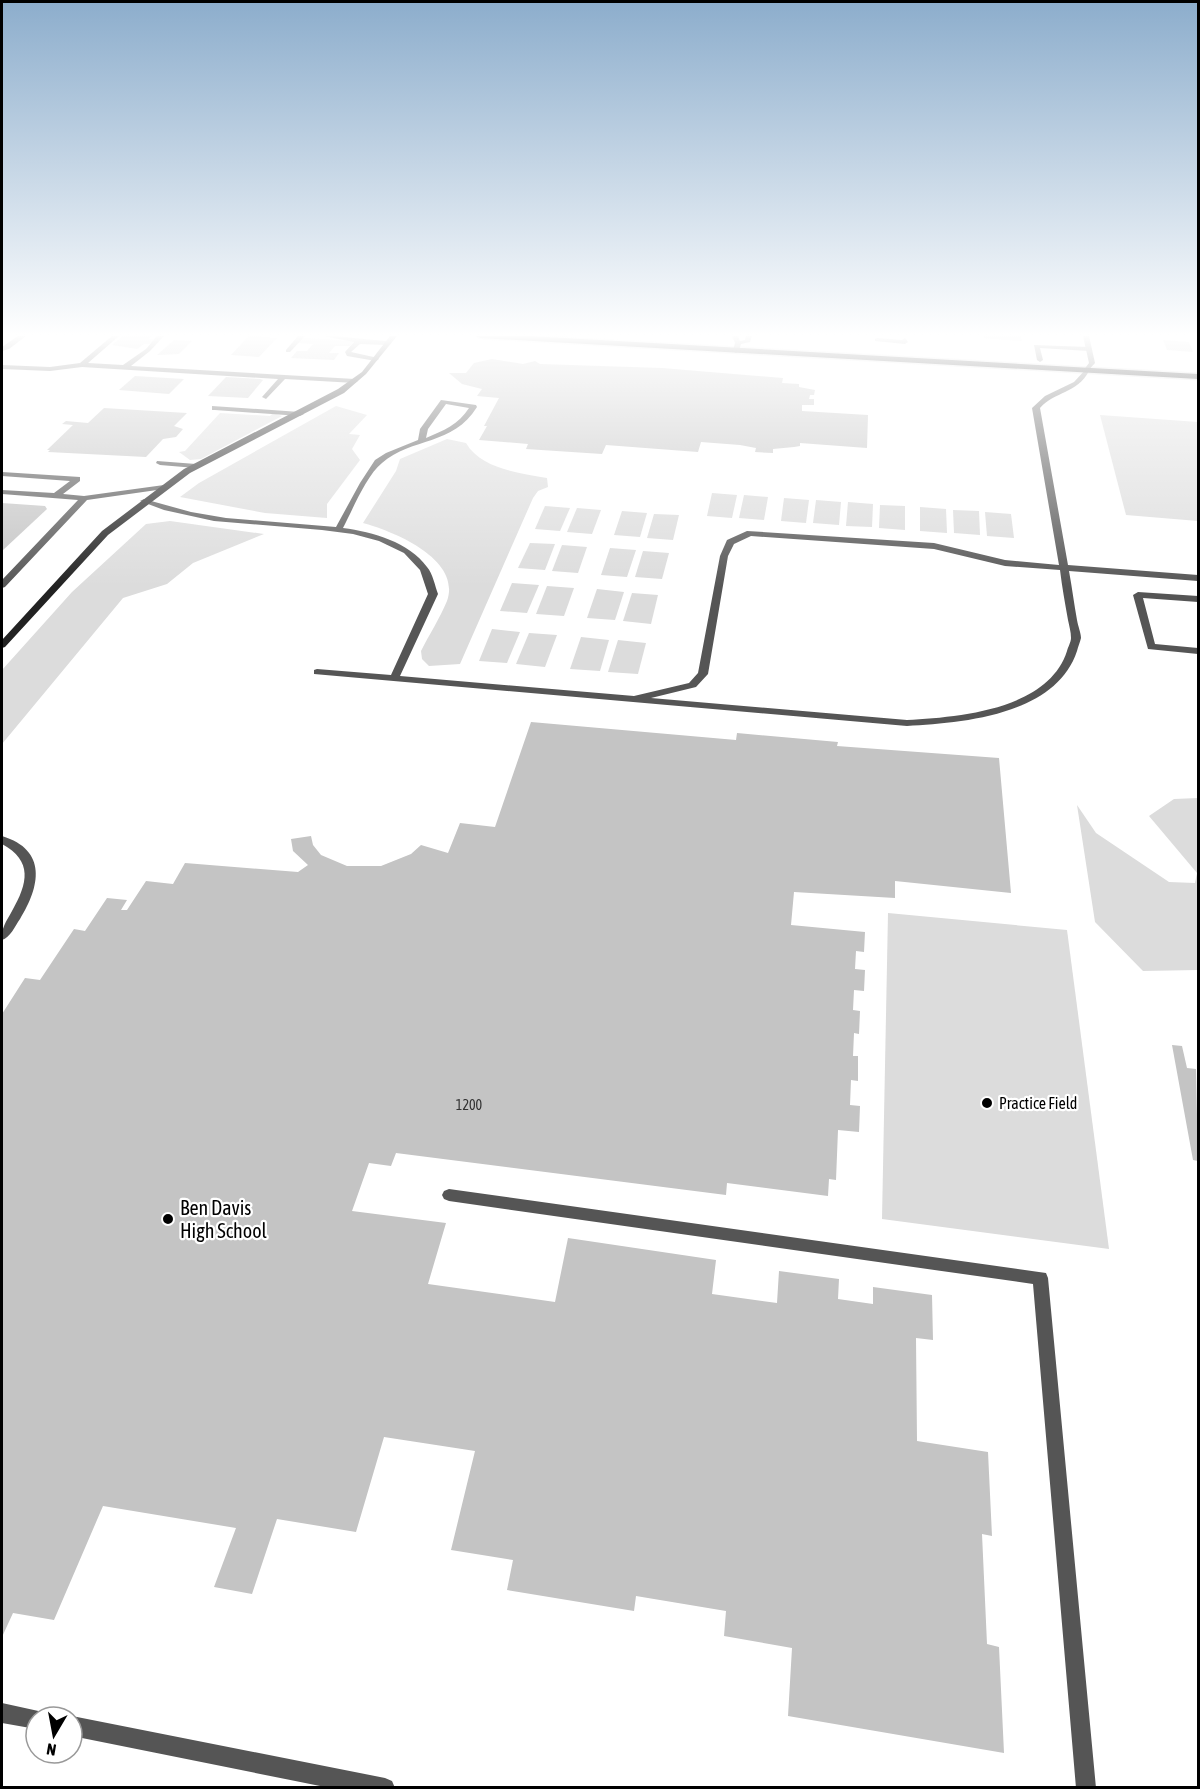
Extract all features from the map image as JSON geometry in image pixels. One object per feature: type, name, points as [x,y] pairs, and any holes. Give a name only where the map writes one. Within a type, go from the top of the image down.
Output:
[{"type":"main road","points":[[2,645],[105,533],[144,501],[196,466],[289,419]]},
{"type":"street","points":[[422,442],[424,429],[431,419]]},
{"type":"street","points":[[338,530],[378,462],[460,423],[463,419]]},
{"type":"street","points":[[317,672],[908,723],[951,721],[991,714],[1043,687],[1065,668],[1076,639],[1038,419]]},
{"type":"street","points":[[160,464],[196,466]]},
{"type":"street","points":[[2,474],[77,480],[56,496]]},
{"type":"street","points":[[2,492],[84,498],[164,487]]},
{"type":"street","points":[[2,585],[84,498]]},
{"type":"street","points":[[144,501],[173,510],[236,522],[356,531],[403,550],[424,567],[432,582],[433,594],[394,679]]},
{"type":"street","points":[[628,700],[692,685],[703,674],[724,556],[730,542],[750,533],[934,546],[1005,563],[1198,578]]},
{"type":"street","points":[[1198,599],[1138,595],[1151,647],[1198,651]]},
{"type":"street","points":[[2,840],[25,857],[31,878],[29,892],[2,936]]},
{"type":"street","points":[[449,1195],[1041,1278],[1086,1788]]},
{"type":"street","points":[[2,1713],[24,1717]]},
{"type":"street","points":[[84,1728],[385,1788]]},
{"type":"shaded area","points":[[214,419],[275,419],[201,459],[190,460],[179,452],[185,451]]},
{"type":"shaded area","points":[[312,419],[363,419],[349,434],[360,435],[352,449],[360,460],[327,504],[327,518],[265,513],[180,497],[199,483]]},
{"type":"shaded area","points":[[1101,419],[1198,422],[1198,521],[1126,515]]},
{"type":"shaded area","points":[[447,439],[466,443],[481,459],[491,464],[513,472],[547,478],[548,487],[538,491],[533,498],[460,664],[429,666],[422,659],[421,651],[447,601],[449,586],[444,572],[422,549],[407,540],[363,523],[396,471],[400,459]]},
{"type":"shaded area","points":[[712,493],[737,495],[732,518],[707,516]]},
{"type":"shaded area","points":[[744,495],[768,497],[764,520],[739,518]]},
{"type":"shaded area","points":[[784,498],[809,500],[806,523],[781,521]]},
{"type":"shaded area","points":[[816,500],[841,502],[839,525],[813,523]]},
{"type":"shaded area","points":[[848,502],[873,504],[872,527],[846,526]]},
{"type":"shaded area","points":[[880,505],[905,506],[905,530],[879,528]]},
{"type":"shaded area","points":[[545,506],[570,508],[560,531],[535,529]]},
{"type":"shaded area","points":[[920,507],[946,509],[947,533],[920,531]]},
{"type":"shaded area","points":[[577,508],[601,510],[592,534],[567,532]]},
{"type":"shaded area","points":[[953,510],[979,511],[980,535],[954,533]]},
{"type":"shaded area","points":[[622,511],[647,513],[640,537],[614,535]]},
{"type":"shaded area","points":[[985,512],[1011,514],[1014,538],[987,536]]},
{"type":"shaded area","points":[[654,514],[679,515],[673,540],[647,538]]},
{"type":"shaded area","points":[[170,521],[264,534],[193,563],[167,584],[123,598],[2,744],[2,670],[72,592],[146,524]]},
{"type":"shaded area","points":[[530,543],[555,544],[545,570],[518,568]]},
{"type":"shaded area","points":[[562,545],[587,547],[578,573],[552,571]]},
{"type":"shaded area","points":[[610,548],[636,550],[627,577],[601,575]]},
{"type":"shaded area","points":[[643,551],[669,553],[662,579],[635,577]]},
{"type":"shaded area","points":[[512,583],[539,585],[527,613],[500,611]]},
{"type":"shaded area","points":[[547,586],[574,588],[564,616],[536,614]]},
{"type":"shaded area","points":[[597,589],[624,592],[615,620],[587,618]]},
{"type":"shaded area","points":[[632,593],[658,595],[651,624],[623,621]]},
{"type":"shaded area","points":[[492,629],[520,632],[507,663],[479,661]]},
{"type":"shaded area","points":[[529,633],[557,635],[545,667],[516,664]]},
{"type":"shaded area","points":[[581,637],[609,640],[600,671],[570,669]]},
{"type":"shaded area","points":[[618,640],[646,643],[638,674],[608,672]]},
{"type":"shaded area","points":[[1198,798],[1198,970],[1143,971],[1095,922],[1077,805],[1096,833],[1169,882],[1195,883],[1197,873],[1149,816],[1174,799]]},
{"type":"shaded area","name":"Practice Field","points":[[888,913],[1067,930],[1109,1249],[882,1219]]},
{"type":"building","points":[[92,419],[181,419],[174,426],[183,429],[176,437],[163,439],[146,457],[48,452],[50,450],[47,450],[73,425],[62,424],[66,421],[88,423]]},
{"type":"building","points":[[487,419],[868,419],[867,448],[800,443],[800,446],[773,449],[773,453],[755,452],[756,448],[740,445],[701,442],[698,452],[606,445],[602,454],[526,449],[528,444],[479,440],[487,426],[484,426]]},
{"type":"building","points":[[2,503],[45,506],[47,509],[2,551]]},
{"type":"building","points":[[531,722],[736,740],[737,733],[838,742],[837,746],[999,758],[1011,893],[895,881],[895,898],[794,892],[791,925],[865,932],[864,952],[856,951],[855,969],[865,970],[864,991],[854,990],[853,1010],[860,1011],[859,1034],[854,1033],[853,1056],[858,1056],[858,1081],[851,1080],[850,1105],[860,1106],[859,1132],[838,1130],[836,1180],[829,1179],[828,1196],[727,1183],[726,1195],[396,1153],[391,1166],[369,1163],[352,1211],[446,1223],[428,1284],[555,1302],[568,1238],[716,1260],[712,1294],[777,1303],[779,1271],[839,1279],[838,1299],[873,1304],[873,1287],[932,1295],[933,1340],[916,1338],[917,1441],[988,1452],[992,1536],[982,1534],[987,1644],[999,1647],[1004,1753],[788,1716],[792,1648],[724,1636],[726,1611],[636,1596],[634,1611],[507,1590],[513,1560],[451,1550],[475,1451],[384,1437],[356,1532],[277,1519],[252,1594],[214,1587],[236,1528],[103,1506],[54,1620],[13,1613],[2,1637],[2,1014],[25,978],[40,980],[74,929],[85,931],[107,898],[127,900],[121,910],[127,910],[146,881],[173,884],[185,863],[298,872],[308,865],[293,851],[291,839],[311,836],[313,845],[321,855],[347,866],[381,866],[411,854],[421,845],[448,853],[460,823],[495,827]]},
{"type":"building","points":[[1172,1045],[1182,1046],[1187,1068],[1196,1069],[1198,1161],[1193,1160]]},
{"type":"place","name":"Practice Field","points":[[987,1103]]},
{"type":"place","name":"Ben Davis High School","points":[[168,1219]]}]
